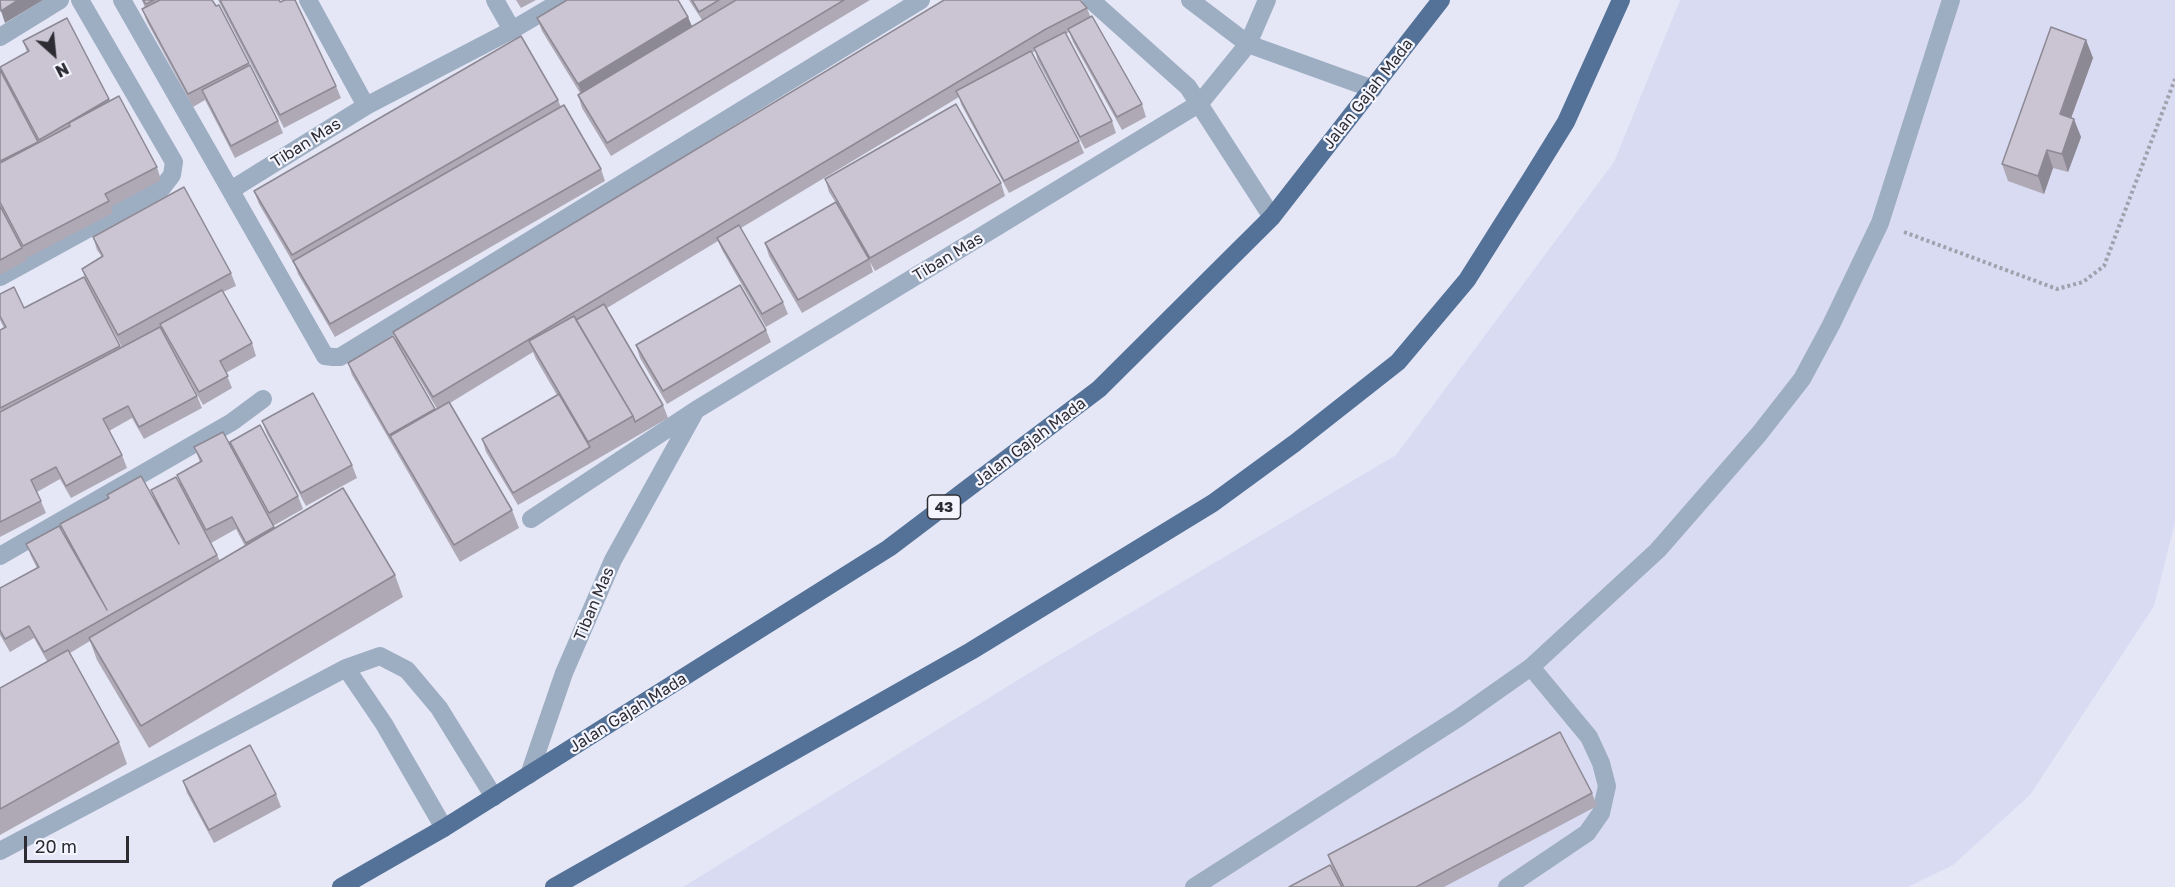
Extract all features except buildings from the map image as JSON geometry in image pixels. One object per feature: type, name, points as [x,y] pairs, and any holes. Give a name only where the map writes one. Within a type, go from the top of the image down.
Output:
[{"type":"highway","name":"Jalan Gajah Mada","points":[[341,887],[494,797],[899,541],[1099,389],[1272,217],[1441,0]]},
{"type":"highway","points":[[554,887],[971,651],[1203,509],[1295,443],[1398,362],[1467,280],[1538,168],[1566,122],[1621,0]]},
{"type":"street","points":[[0,37],[60,0]]},
{"type":"street","points":[[0,277],[162,188],[172,175],[174,162],[80,0]]},
{"type":"street","points":[[122,0],[325,356],[340,357],[921,0]]},
{"type":"street","points":[[308,0],[366,106]]},
{"type":"street","points":[[495,0],[512,30]]},
{"type":"street","name":"Tiban Mas","points":[[231,190],[366,106],[512,30],[563,0]]},
{"type":"street","points":[[1091,0],[1188,87],[1272,217]]},
{"type":"street","points":[[1190,0],[1248,44],[1373,89]]},
{"type":"street","name":"Tiban Mas","points":[[531,519],[696,410],[1200,103],[1248,44],[1267,0]]},
{"type":"street","points":[[1194,887],[1460,717],[1531,667],[1658,550],[1766,425],[1802,379],[1832,325],[1880,223],[1951,0]]},
{"type":"street","points":[[0,556],[232,422],[263,399]]},
{"type":"street","name":"Tiban Mas","points":[[529,775],[564,674],[613,560],[696,410]]},
{"type":"street","points":[[0,850],[346,668],[380,656],[407,670],[439,708],[494,797]]},
{"type":"street","points":[[1507,887],[1587,833],[1601,813],[1607,786],[1601,763],[1589,737],[1531,667]]},
{"type":"street","points":[[346,668],[384,724],[444,828]]},
{"type":"path","points":[[1880,223],[2057,290],[2083,282],[2103,266],[2175,79]]},
{"type":"shaded area","points":[[1680,0],[2175,0],[2175,522],[2154,606],[2030,795],[1953,865],[1908,887],[683,887],[1034,670],[1396,455],[1614,162]]}]
